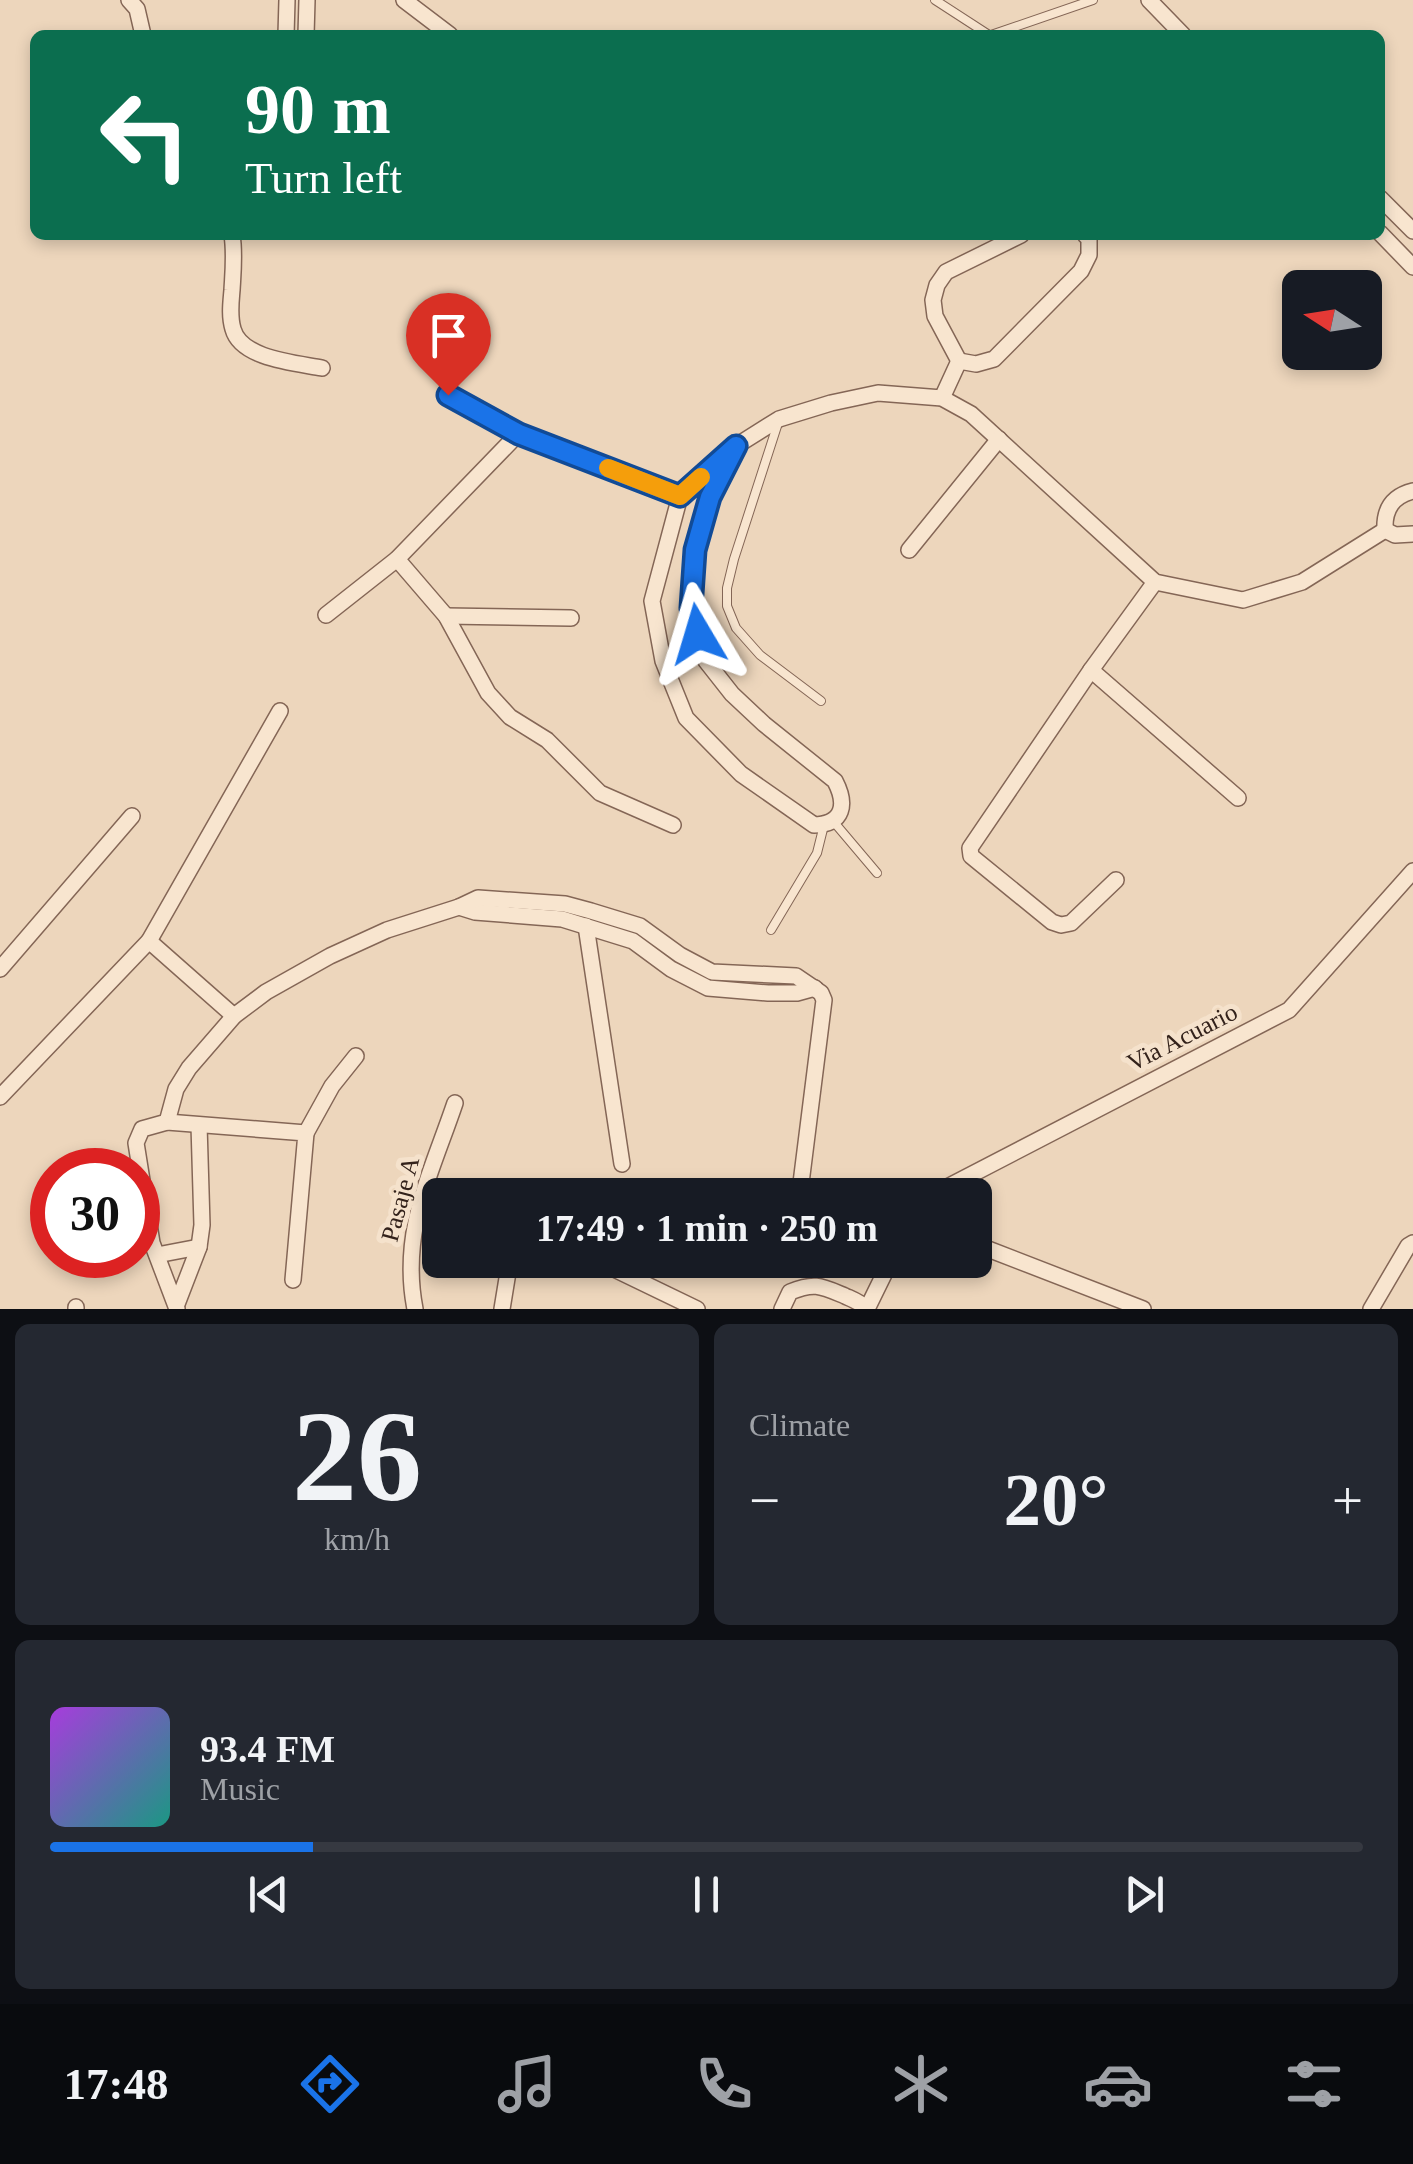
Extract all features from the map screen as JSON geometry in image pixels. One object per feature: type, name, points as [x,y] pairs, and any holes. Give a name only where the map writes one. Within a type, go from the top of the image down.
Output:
[{"type":"street","points":[[128,0],[137,10],[142,30]]},
{"type":"street","points":[[286,30],[287,0]]},
{"type":"street","points":[[306,30],[307,0]]},
{"type":"street","points":[[404,0],[443,30]]},
{"type":"street","points":[[1149,0],[1179,30]]},
{"type":"street","points":[[1385,203],[1413,230]]},
{"type":"street","points":[[1385,238],[1413,266]]},
{"type":"street","points":[[233,240],[230,309],[238,340],[269,357],[322,368]]},
{"type":"street","points":[[960,361],[935,316],[933,300],[937,285],[946,272],[1011,240]]},
{"type":"street","points":[[960,361],[976,364],[994,359],[1080,271],[1089,255],[1089,240]]},
{"type":"street","points":[[942,398],[960,361]]},
{"type":"street","points":[[736,446],[710,497],[700,532],[691,608],[706,661],[732,694],[834,781],[842,795],[840,814],[829,823],[814,825],[741,774],[686,718],[662,661],[652,601],[680,496],[736,446],[780,419],[878,393],[942,398],[971,414],[1155,582],[1242,600],[1302,582],[1385,530],[1393,501],[1413,491]]},
{"type":"street","points":[[448,395],[519,434],[680,496]]},
{"type":"street","points":[[326,615],[397,560],[519,434]]},
{"type":"street","points":[[909,550],[998,439]]},
{"type":"street","points":[[1385,530],[1395,535],[1413,534]]},
{"type":"street","points":[[397,560],[446,616],[488,693],[510,717],[547,740],[600,793],[672,825]]},
{"type":"street","points":[[1116,880],[1071,923],[1062,925],[1052,922],[971,856],[970,848],[1155,582]]},
{"type":"street","points":[[446,616],[571,618]]},
{"type":"street","points":[[1091,670],[1238,798]]},
{"type":"street","points":[[0,1097],[149,941],[280,711]]},
{"type":"street","points":[[0,969],[132,816]]},
{"type":"street","name":"Via Acuario","points":[[965,1178],[1289,1010],[1413,871]]},
{"type":"street","points":[[168,1122],[176,1089],[189,1068],[234,1016],[266,992],[330,956],[387,930],[478,898],[565,904],[640,926],[712,972],[796,976],[815,988],[824,1000],[802,1178]]},
{"type":"street","points":[[459,907],[475,912],[562,919],[633,941],[672,969],[708,988],[768,992],[815,988]]},
{"type":"street","points":[[586,926],[622,1164]]},
{"type":"street","points":[[149,941],[234,1016]]},
{"type":"street","points":[[292,1280],[306,1134],[332,1086],[356,1056]]},
{"type":"street","name":"Pasaje A","points":[[415,1309],[410,1286],[410,1251],[419,1207],[455,1104]]},
{"type":"street","points":[[137,1148],[142,1129],[168,1122],[306,1134]]},
{"type":"street","points":[[177,1306],[199,1247],[202,1226],[199,1124]]},
{"type":"street","points":[[1372,1309],[1413,1243]]},
{"type":"street","points":[[160,1254],[199,1247]]},
{"type":"street","points":[[992,1251],[1143,1309]]},
{"type":"street","points":[[160,1265],[177,1306]]},
{"type":"street","points":[[502,1309],[507,1278]]},
{"type":"street","points":[[633,1278],[698,1309]]},
{"type":"street","points":[[782,1309],[790,1292],[820,1285],[867,1309],[882,1278]]},
{"type":"lane","points":[[935,0],[982,30]]},
{"type":"lane","points":[[1005,30],[1093,0]]},
{"type":"lane","points":[[780,419],[734,558],[728,606],[736,628],[760,655],[821,701]]},
{"type":"lane","points":[[771,930],[817,854],[829,823],[877,873]]},
{"type":"slow traffic","points":[[608,468],[680,496],[701,477]]},
{"type":"route","points":[[448,395],[519,434],[680,496],[736,446],[710,497],[695,550],[691,608],[698,634]]}]
